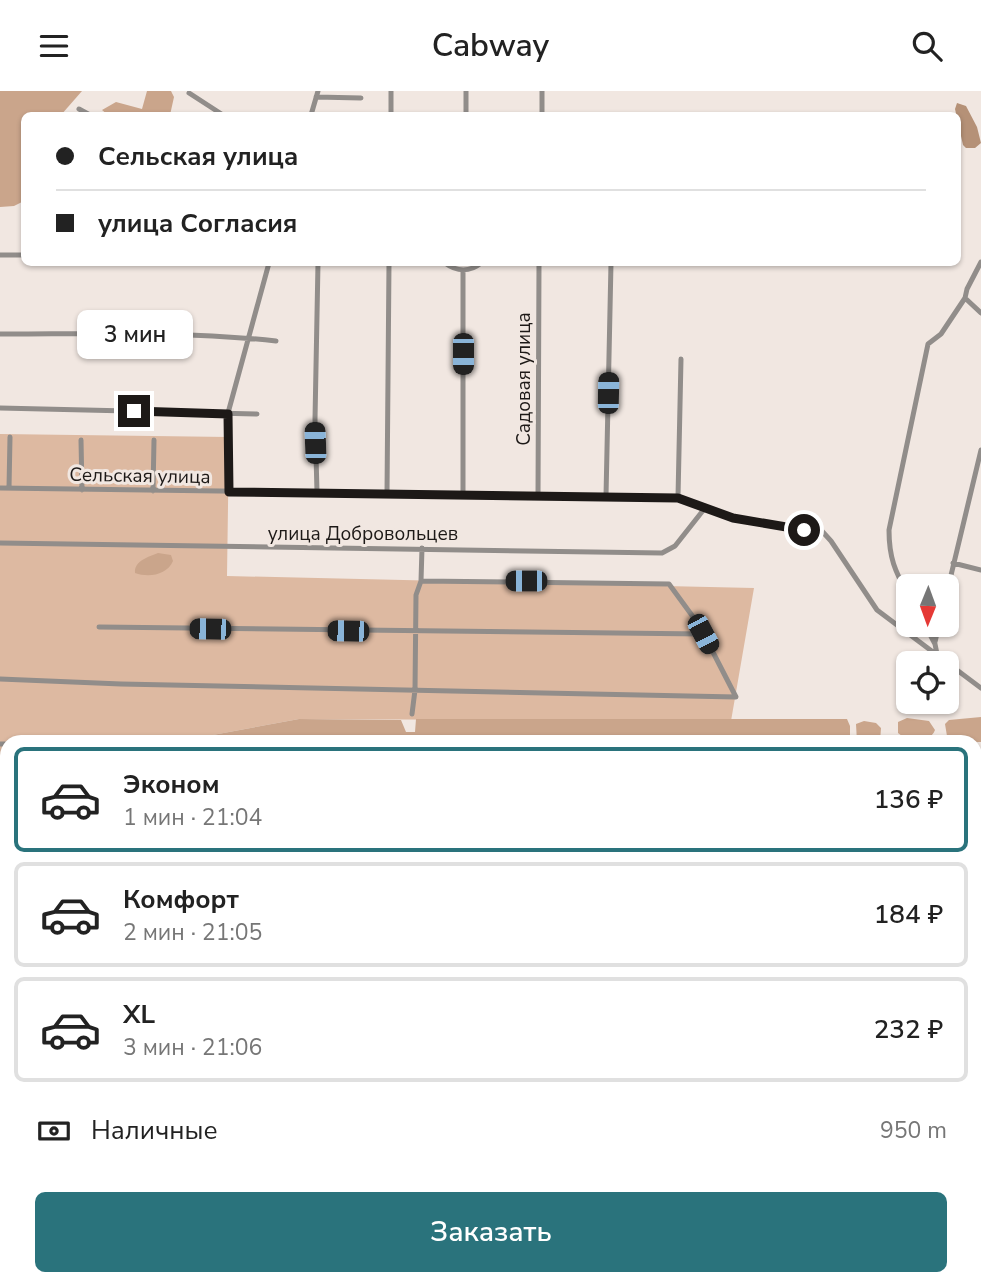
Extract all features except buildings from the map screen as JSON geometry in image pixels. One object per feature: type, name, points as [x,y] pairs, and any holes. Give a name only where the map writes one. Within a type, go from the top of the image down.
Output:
[{"type":"street","points":[[391,91],[391,112]]},
{"type":"street","points":[[466,91],[466,112]]},
{"type":"street","points":[[542,91],[542,112]]},
{"type":"street","points":[[189,93],[218,112]]},
{"type":"street","points":[[312,112],[317,94],[361,98]]},
{"type":"street","points":[[79,109],[84,112]]},
{"type":"street","points":[[0,255],[21,255]]},
{"type":"street","points":[[896,574],[889,548],[890,530],[928,344],[941,334],[965,298],[981,262]]},
{"type":"street","points":[[229,492],[228,414],[268,266]]},
{"type":"street","points":[[317,492],[315,419],[318,266]]},
{"type":"street","points":[[387,493],[389,266]]},
{"type":"street","points":[[450,266],[463,270],[476,266]]},
{"type":"street","name":"Садовая улица","points":[[538,495],[539,266]]},
{"type":"street","points":[[606,496],[611,266]]},
{"type":"street","points":[[463,270],[463,494]]},
{"type":"street","points":[[965,298],[981,313]]},
{"type":"street","points":[[0,334],[248,338],[276,341]]},
{"type":"street","points":[[678,498],[681,359]]},
{"type":"street","points":[[0,408],[257,414]]},
{"type":"street","points":[[9,488],[10,437]]},
{"type":"street","points":[[153,491],[154,439]]},
{"type":"street","points":[[81,440],[82,489]]},
{"type":"street","points":[[951,574],[981,450]]},
{"type":"street","name":"Сельская улица","points":[[0,488],[678,498],[733,518],[804,530],[821,530],[877,610],[933,651]]},
{"type":"street","name":"улица Добровольцев","points":[[0,544],[662,553],[675,546],[705,508]]},
{"type":"street","points":[[412,714],[415,690],[416,595],[421,582],[422,548]]},
{"type":"street","points":[[953,563],[981,570]]},
{"type":"street","points":[[0,679],[736,697],[703,634],[670,584],[421,582]]},
{"type":"street","points":[[99,627],[703,634]]},
{"type":"street","points":[[931,637],[936,651]]},
{"type":"street","points":[[935,644],[936,637]]},
{"type":"street","points":[[959,671],[981,688]]},
{"type":"shaded area","points":[[0,91],[82,91],[64,112],[21,112],[21,202],[0,207]]},
{"type":"shaded area","points":[[147,91],[171,91],[174,97],[171,112],[102,110],[116,102],[142,109]]},
{"type":"shaded area","points":[[957,103],[966,106],[977,127],[981,143],[975,148],[966,148],[963,145],[961,112],[956,112]]},
{"type":"shaded area","points":[[0,434],[229,437],[227,576],[754,588],[731,721],[299,719],[213,735],[0,735]]},
{"type":"shaded area","points":[[158,553],[171,555],[173,561],[170,566],[152,575],[135,573],[139,562]]},
{"type":"shaded area","points":[[981,717],[981,735],[947,735],[945,724],[949,720]]},
{"type":"shaded area","points":[[907,718],[929,721],[935,730],[932,735],[901,735],[898,733],[898,722]]},
{"type":"shaded area","points":[[299,719],[401,720],[406,732],[415,732],[416,719],[847,719],[850,726],[850,735],[213,735]]},
{"type":"shaded area","points":[[864,721],[876,723],[881,728],[880,735],[857,735],[856,724]]},
{"type":"route","points":[[134,411],[228,414],[229,492],[678,498],[733,518],[804,530]]}]
